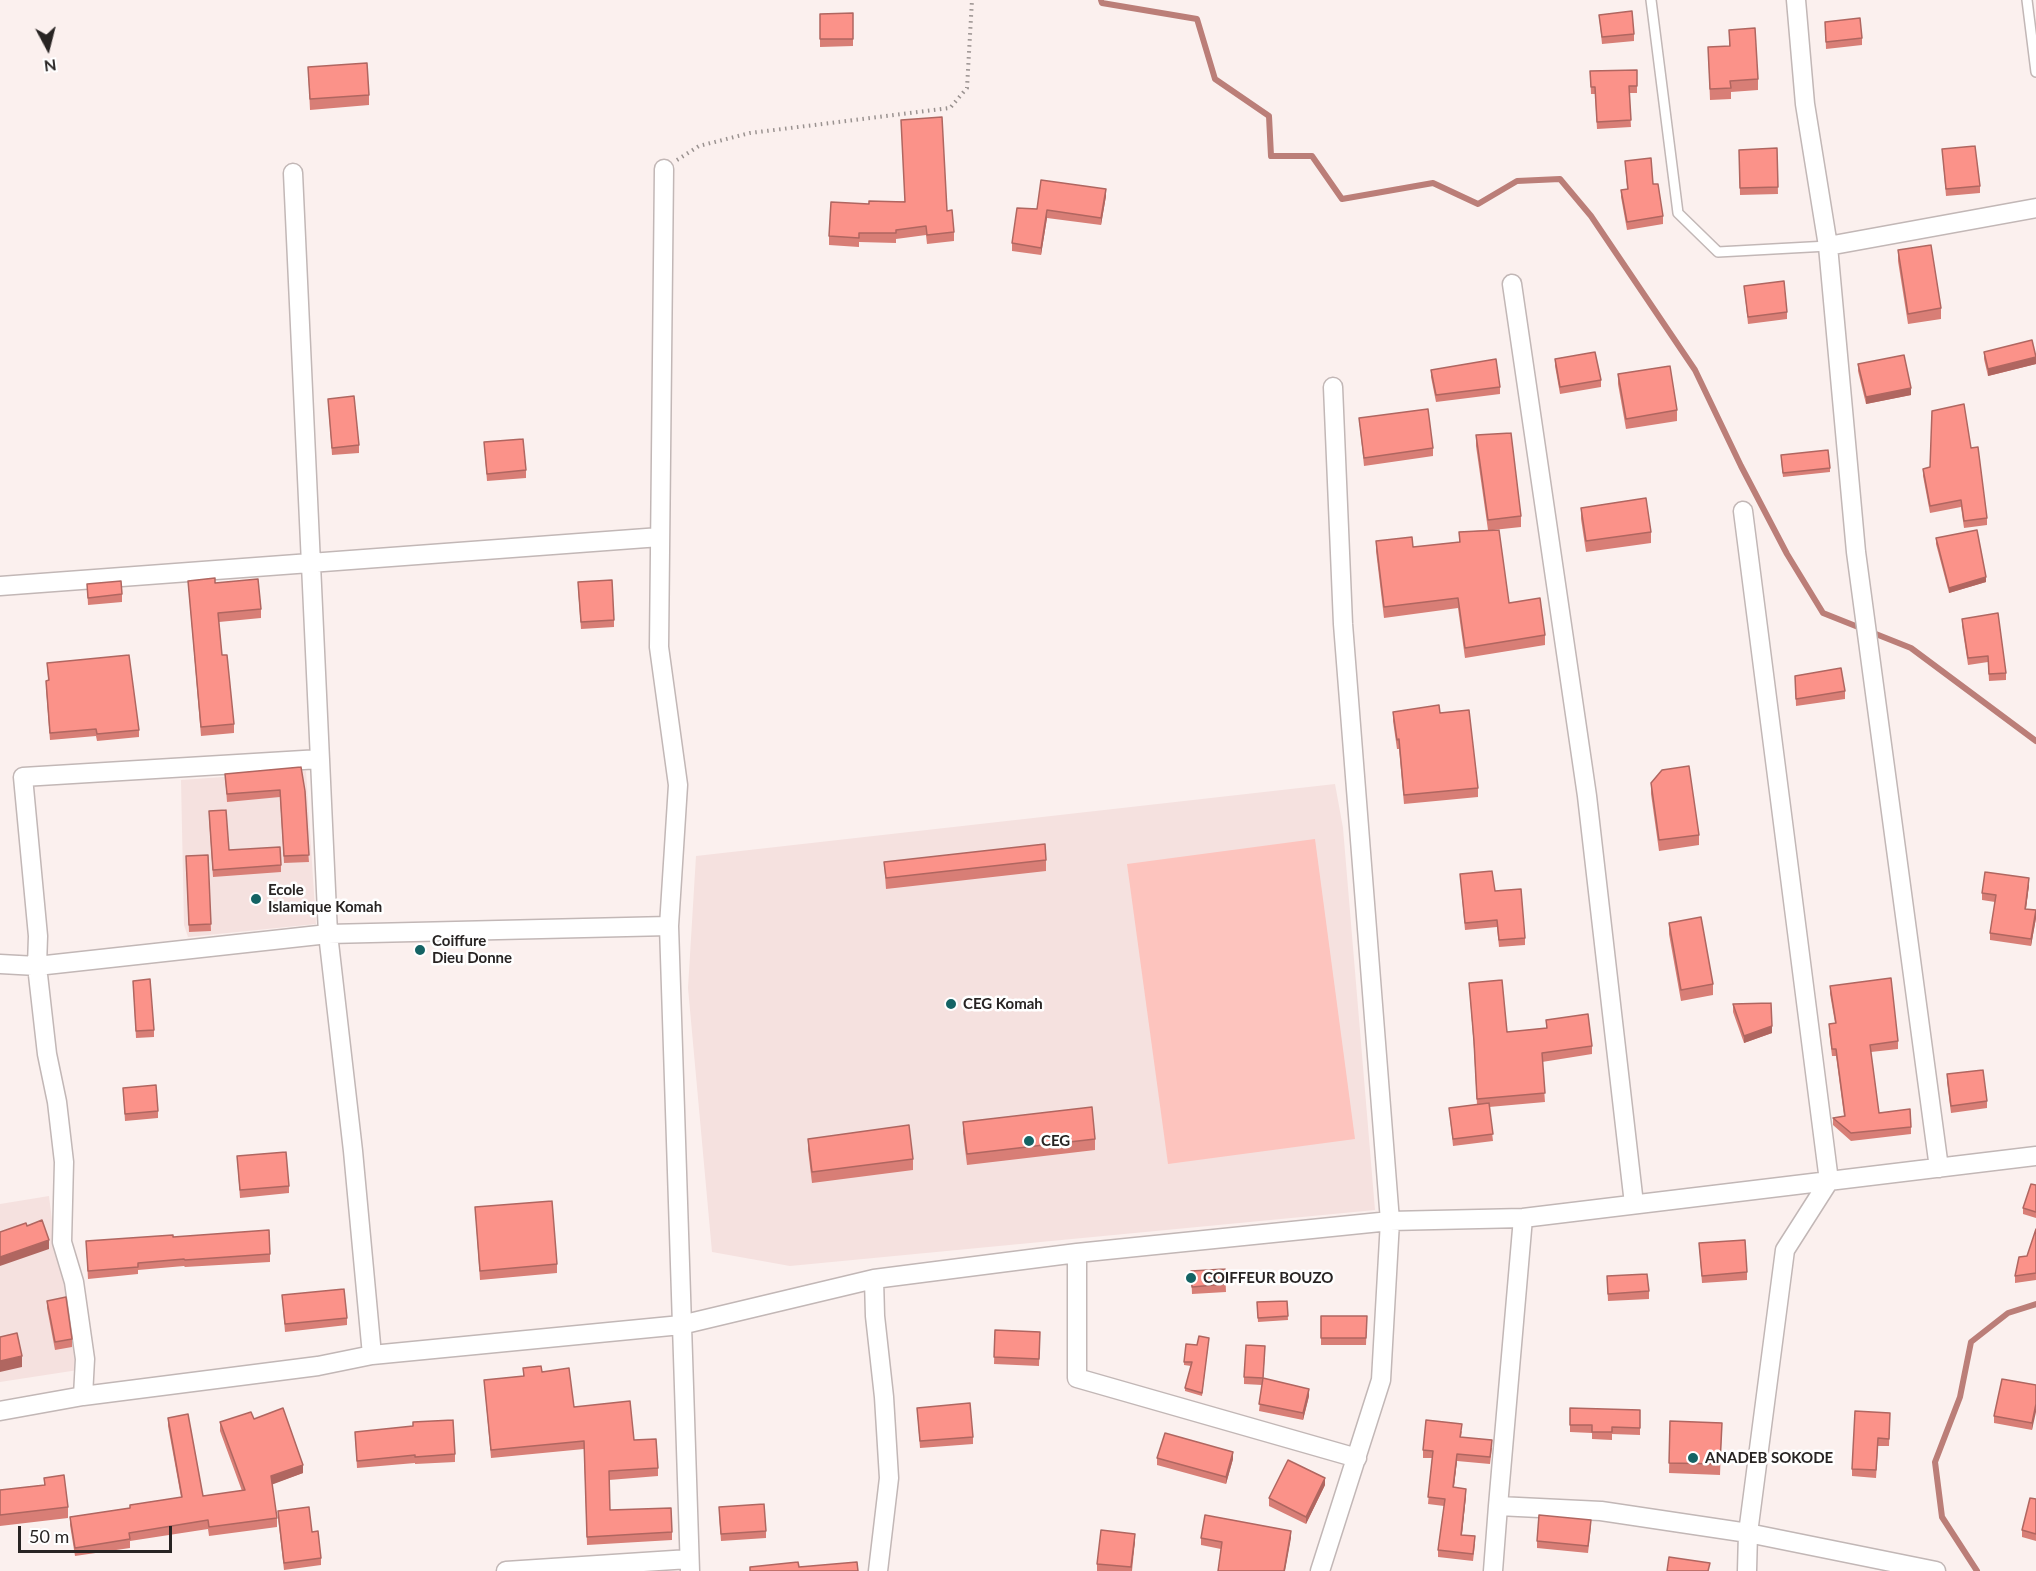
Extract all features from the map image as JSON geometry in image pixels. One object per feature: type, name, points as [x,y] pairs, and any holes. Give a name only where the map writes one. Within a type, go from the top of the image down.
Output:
[{"type":"street","points":[[1796,0],[1805,104],[1828,246],[1856,552],[1940,1168]]},
{"type":"street","points":[[506,1571],[690,1565],[669,926],[678,785],[659,647],[664,169]]},
{"type":"street","points":[[294,173],[328,934],[353,1151],[372,1355]]},
{"type":"street","points":[[1828,246],[2036,208]]},
{"type":"street","points":[[1512,284],[1587,796],[1634,1204]]},
{"type":"street","points":[[1320,1571],[1381,1380],[1390,1221],[1343,624],[1333,387]]},
{"type":"street","points":[[1743,511],[1829,1181],[1785,1250],[1748,1533],[1747,1571]]},
{"type":"street","points":[[0,586],[660,537]]},
{"type":"street","points":[[83,1396],[85,1359],[82,1337],[74,1282],[62,1242],[64,1162],[57,1102],[47,1054],[37,966],[38,936],[23,777],[320,759]]},
{"type":"street","points":[[0,964],[37,966],[328,934],[669,926]]},
{"type":"street","points":[[0,1411],[83,1396],[318,1366],[372,1355],[681,1324],[874,1279],[1077,1253],[1390,1221],[1523,1218],[2036,1156]]},
{"type":"street","points":[[1493,1571],[1523,1218]]},
{"type":"street","points":[[1077,1253],[1077,1378],[1357,1458]]},
{"type":"street","points":[[874,1279],[874,1316],[884,1397],[889,1478],[878,1571]]},
{"type":"street","points":[[1498,1506],[1601,1511],[1748,1533],[1936,1571]]},
{"type":"lane","points":[[1651,0],[1678,213],[1718,252],[1828,246]]},
{"type":"lane","points":[[2027,0],[2036,72]]},
{"type":"path","points":[[664,169],[699,146],[750,133],[950,108],[967,87],[972,0]]},
{"type":"shaded area","points":[[306,771],[316,924],[188,937],[184,925],[181,780]]},
{"type":"shaded area","name":"CEG Komah","points":[[1335,784],[1343,828],[1375,1210],[790,1266],[712,1252],[688,988],[696,856]]},
{"type":"shaded area","points":[[1315,839],[1355,1139],[1168,1164],[1127,864]]},
{"type":"shaded area","points":[[49,1196],[56,1252],[69,1292],[78,1370],[0,1382],[0,1204]]},
{"type":"building","points":[[1632,11],[1634,34],[1602,37],[1599,15]]},
{"type":"building","points":[[853,13],[853,39],[820,39],[820,14]]},
{"type":"building","points":[[1860,18],[1862,38],[1826,42],[1825,22]]},
{"type":"building","points":[[1755,28],[1758,79],[1730,81],[1731,88],[1710,89],[1708,47],[1730,46],[1729,30]]},
{"type":"building","points":[[367,63],[369,95],[310,99],[308,67]]},
{"type":"building","points":[[1637,70],[1637,86],[1629,86],[1631,120],[1597,122],[1595,87],[1591,87],[1590,71]]},
{"type":"building","points":[[942,117],[947,211],[952,210],[954,232],[927,235],[926,226],[896,230],[896,233],[859,233],[859,238],[829,236],[831,202],[869,204],[869,201],[905,202],[901,120]]},
{"type":"building","points":[[1975,146],[1980,186],[1946,189],[1942,149]]},
{"type":"building","points":[[1777,148],[1778,187],[1740,188],[1739,150]]},
{"type":"building","points":[[1651,158],[1653,184],[1658,184],[1663,216],[1627,222],[1621,190],[1628,189],[1625,161]]},
{"type":"building","points":[[1041,180],[1106,189],[1101,218],[1047,210],[1041,248],[1012,243],[1017,208],[1037,209]]},
{"type":"building","points":[[1931,245],[1941,308],[1908,314],[1898,250]]},
{"type":"building","points":[[1784,281],[1787,312],[1748,317],[1744,286]]},
{"type":"building","points":[[2032,340],[2036,357],[1988,369],[1984,352]]},
{"type":"building","points":[[1595,352],[1601,380],[1560,387],[1555,359]]},
{"type":"building","points":[[1904,355],[1911,388],[1866,397],[1858,364]]},
{"type":"building","points":[[1496,359],[1500,387],[1436,395],[1431,370]]},
{"type":"building","points":[[1670,366],[1677,410],[1626,419],[1618,374]]},
{"type":"building","points":[[354,396],[359,445],[332,448],[328,399]]},
{"type":"building","points":[[1964,404],[1971,448],[1978,447],[1987,518],[1964,521],[1961,500],[1930,506],[1923,469],[1930,467],[1932,411]]},
{"type":"building","points":[[1428,409],[1433,448],[1364,458],[1359,418]]},
{"type":"building","points":[[1511,433],[1521,516],[1488,520],[1476,435]]},
{"type":"building","points":[[523,439],[526,470],[487,474],[484,442]]},
{"type":"building","points":[[1828,450],[1830,468],[1783,473],[1781,455]]},
{"type":"building","points":[[1646,498],[1651,532],[1586,541],[1581,508]]},
{"type":"building","points":[[1499,530],[1509,603],[1540,598],[1545,635],[1465,648],[1458,598],[1384,607],[1376,541],[1412,537],[1413,547],[1460,542],[1459,532]]},
{"type":"building","points":[[1977,530],[1986,577],[1949,588],[1936,538]]},
{"type":"building","points":[[215,578],[215,583],[258,579],[261,609],[218,613],[222,655],[227,655],[234,724],[201,727],[188,581]]},
{"type":"building","points":[[612,580],[614,620],[581,622],[578,582]]},
{"type":"building","points":[[121,581],[122,594],[88,598],[87,584]]},
{"type":"building","points":[[1998,613],[2006,673],[1989,674],[1988,656],[1968,658],[1962,619]]},
{"type":"building","points":[[129,655],[139,730],[97,734],[96,729],[50,733],[47,663]]},
{"type":"building","points":[[1841,668],[1845,691],[1796,699],[1795,676]]},
{"type":"building","points":[[1439,705],[1440,713],[1469,710],[1478,788],[1404,795],[1399,739],[1397,740],[1393,712]]},
{"type":"building","points":[[1689,766],[1699,835],[1659,840],[1651,783],[1662,770]]},
{"type":"building","points":[[301,767],[305,791],[309,855],[284,856],[280,790],[227,794],[225,774]]},
{"type":"building","points":[[226,810],[229,850],[280,847],[281,865],[213,870],[209,811]]},
{"type":"building","points":[[1045,844],[1046,860],[886,878],[884,862]]},
{"type":"building","points":[[208,855],[211,924],[189,925],[186,856]]},
{"type":"building","points":[[1492,871],[1495,891],[1521,889],[1525,938],[1499,940],[1497,920],[1465,923],[1460,874]]},
{"type":"building","points":[[1985,872],[2029,878],[2025,909],[2036,910],[2031,939],[1990,933],[1996,895],[1982,893]]},
{"type":"building","points":[[1701,917],[1713,984],[1681,990],[1669,923]]},
{"type":"building","points":[[1891,978],[1898,1041],[1870,1045],[1879,1113],[1910,1109],[1911,1127],[1851,1133],[1833,1118],[1845,1116],[1836,1049],[1832,1049],[1829,1024],[1836,1023],[1830,986]]},
{"type":"building","points":[[150,979],[154,1030],[136,1031],[133,981]]},
{"type":"building","points":[[1502,980],[1507,1032],[1547,1028],[1546,1020],[1588,1014],[1592,1046],[1542,1053],[1545,1093],[1477,1099],[1469,983]]},
{"type":"building","points":[[1771,1003],[1772,1026],[1744,1036],[1733,1004]]},
{"type":"building","points":[[1983,1070],[1987,1101],[1951,1106],[1947,1074]]},
{"type":"building","points":[[156,1085],[158,1111],[125,1114],[123,1088]]},
{"type":"building","points":[[1489,1103],[1493,1134],[1453,1139],[1449,1108]]},
{"type":"building","name":"CEG","points":[[1092,1107],[1095,1139],[967,1154],[963,1122]]},
{"type":"building","points":[[909,1125],[913,1159],[812,1172],[808,1139]]},
{"type":"building","points":[[286,1152],[289,1186],[240,1190],[237,1156]]},
{"type":"building","points":[[2031,1184],[2036,1185],[2036,1212],[2023,1208]]},
{"type":"building","points":[[552,1201],[557,1264],[480,1271],[475,1207]]},
{"type":"building","points":[[42,1220],[49,1240],[0,1257],[0,1232]]},
{"type":"building","points":[[2036,1229],[2036,1273],[2015,1276],[2019,1257],[2027,1256]]},
{"type":"building","points":[[269,1230],[270,1254],[138,1263],[138,1267],[88,1271],[86,1241]]},
{"type":"building","points":[[1745,1240],[1747,1272],[1702,1276],[1699,1243]]},
{"type":"building","points":[[1225,1269],[1226,1284],[1192,1287],[1191,1271]]},
{"type":"building","points":[[1647,1274],[1649,1291],[1608,1294],[1607,1276]]},
{"type":"building","points":[[344,1289],[347,1318],[285,1324],[282,1295]]},
{"type":"building","points":[[66,1297],[72,1339],[55,1342],[47,1301]]},
{"type":"building","points":[[1287,1301],[1288,1316],[1258,1318],[1257,1302]]},
{"type":"building","points":[[1321,1316],[1367,1316],[1366,1338],[1321,1338]]},
{"type":"building","points":[[995,1330],[1040,1332],[1039,1359],[994,1357]]},
{"type":"building","points":[[17,1333],[22,1356],[0,1361],[0,1337]]},
{"type":"building","points":[[1199,1336],[1209,1338],[1202,1393],[1185,1388],[1192,1362],[1184,1362],[1186,1344],[1197,1345]]},
{"type":"building","points":[[1246,1345],[1265,1346],[1263,1378],[1244,1377]]},
{"type":"building","points":[[541,1366],[542,1372],[569,1368],[574,1407],[630,1401],[634,1440],[656,1439],[658,1468],[609,1471],[610,1510],[671,1508],[672,1532],[587,1537],[584,1441],[491,1450],[484,1380],[524,1376],[523,1368]]},
{"type":"building","points":[[1263,1378],[1309,1389],[1303,1413],[1259,1404]]},
{"type":"building","points":[[2002,1379],[2036,1385],[2036,1404],[2032,1423],[1994,1416]]},
{"type":"building","points":[[970,1403],[973,1437],[920,1441],[917,1408]]},
{"type":"building","points":[[283,1408],[303,1465],[271,1476],[277,1518],[209,1527],[208,1520],[129,1533],[130,1539],[75,1548],[70,1517],[182,1497],[168,1418],[188,1414],[203,1496],[245,1490],[220,1422],[251,1412],[254,1419]]},
{"type":"building","points":[[1570,1408],[1640,1410],[1640,1428],[1612,1427],[1612,1432],[1592,1432],[1592,1425],[1570,1425]]},
{"type":"building","points":[[1855,1411],[1890,1413],[1889,1439],[1878,1438],[1876,1470],[1852,1469]]},
{"type":"building","points":[[453,1420],[455,1454],[415,1457],[415,1455],[357,1461],[355,1432],[413,1426],[413,1422]]},
{"type":"building","points":[[1426,1420],[1462,1424],[1460,1437],[1492,1440],[1490,1457],[1457,1454],[1453,1487],[1466,1489],[1461,1535],[1475,1536],[1473,1554],[1438,1550],[1445,1499],[1428,1497],[1433,1451],[1423,1450]]},
{"type":"building","points":[[1670,1421],[1722,1423],[1720,1464],[1669,1463]]},
{"type":"building","points":[[1165,1433],[1233,1452],[1226,1477],[1157,1458]]},
{"type":"building","points":[[1288,1460],[1325,1478],[1306,1517],[1269,1498]]},
{"type":"building","points":[[64,1475],[68,1507],[0,1515],[0,1490],[45,1485],[44,1478]]},
{"type":"building","points":[[2030,1498],[2036,1499],[2036,1534],[2022,1530]]},
{"type":"building","points":[[764,1504],[766,1531],[721,1534],[719,1507]]},
{"type":"building","points":[[309,1507],[312,1532],[318,1531],[321,1558],[284,1563],[278,1511]]},
{"type":"building","points":[[1205,1515],[1291,1531],[1284,1571],[1218,1571],[1222,1542],[1201,1538]]},
{"type":"building","points":[[1539,1515],[1591,1520],[1588,1546],[1537,1541]]},
{"type":"building","points":[[1101,1530],[1135,1534],[1131,1567],[1097,1564]]},
{"type":"building","points":[[1669,1557],[1710,1563],[1708,1571],[1667,1571]]},
{"type":"building","points":[[798,1562],[799,1567],[857,1562],[858,1571],[750,1571],[750,1567]]},
{"type":"waterway","points":[[1101,0],[1102,3],[1197,19],[1215,79],[1269,116],[1271,156],[1312,156],[1342,199],[1433,183],[1478,204],[1517,181],[1560,179],[1591,216],[1695,370],[1787,554],[1823,613],[1911,648],[2036,741]]},
{"type":"waterway","points":[[1977,1571],[1942,1517],[1935,1462],[1960,1397],[1971,1342],[2008,1313],[2036,1304]]},
{"type":"place","name":"Ecole Islamique Komah","points":[[256,899]]},
{"type":"place","name":"Coiffure Dieu Donne","points":[[420,950]]},
{"type":"place","name":"CEG Komah","points":[[951,1004]]},
{"type":"place","name":"CEG","points":[[1029,1141]]},
{"type":"place","name":"COIFFEUR BOUZO","points":[[1191,1278]]},
{"type":"place","name":"ANADEB SOKODE","points":[[1693,1458]]}]
